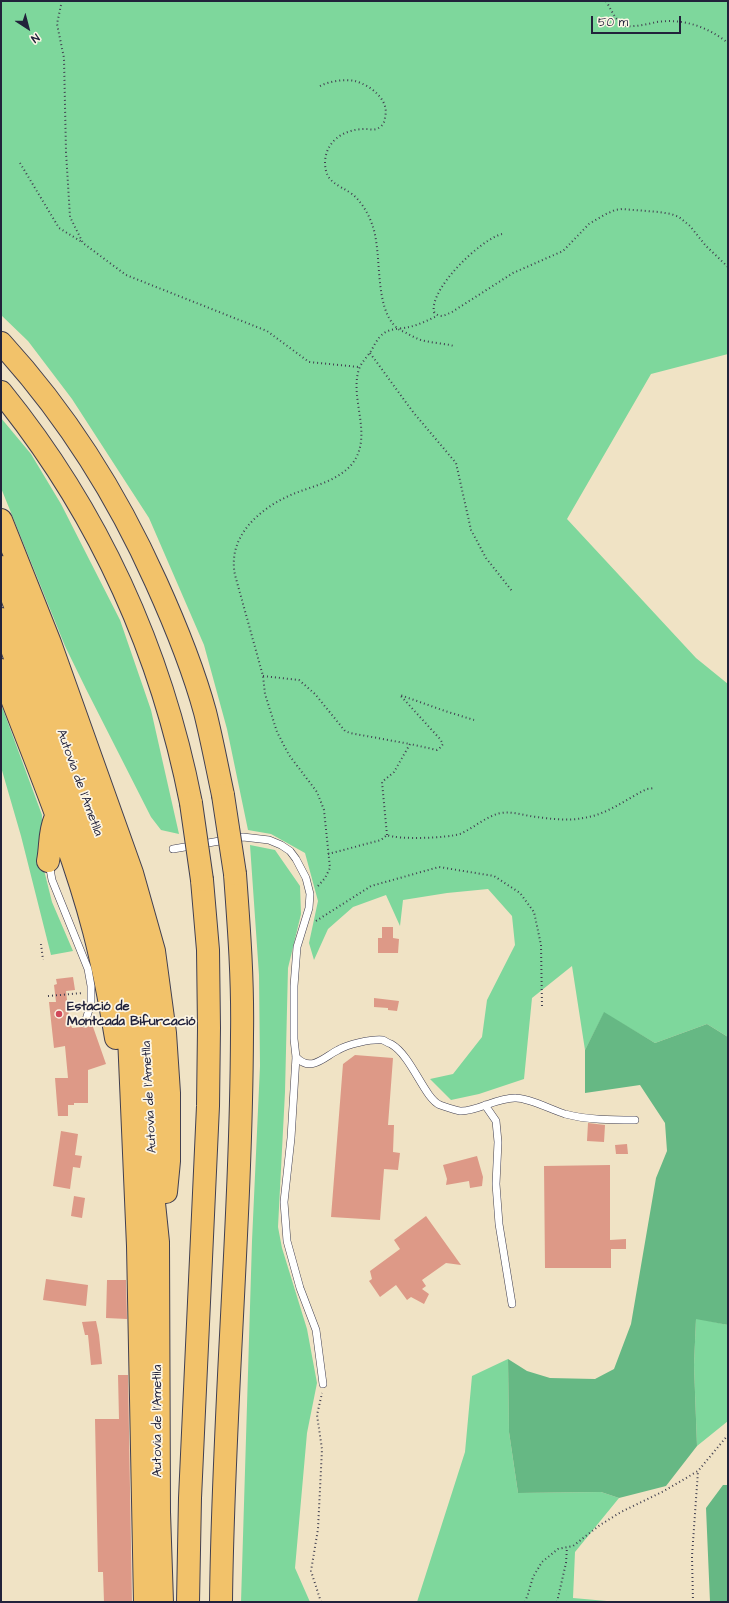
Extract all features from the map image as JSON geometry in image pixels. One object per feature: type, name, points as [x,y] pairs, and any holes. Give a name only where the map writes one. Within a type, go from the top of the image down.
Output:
[{"type":"highway","points":[[1,343],[49,400],[87,454],[115,498],[139,545],[171,616],[191,669],[206,719],[223,795],[235,874],[240,949],[242,1035],[236,1239],[224,1494],[221,1602]]},
{"type":"highway","points":[[1,392],[25,422],[59,470],[86,515],[116,573],[140,627],[159,680],[183,764],[202,880],[208,950],[208,1098],[190,1491],[188,1602]]},
{"type":"highway","points":[[1,520],[50,643],[132,873],[154,951],[164,1026],[169,1094],[168,1168],[158,1242]]},
{"type":"highway","name":"Autovia de l'Ametlla","points":[[1,567],[103,849],[133,938],[143,996],[152,1095],[154,1203],[158,1242],[159,1505],[162,1602]]},
{"type":"highway","name":"Autovia de l'Ametlla","points":[[1,620],[94,874],[117,955],[128,1013],[138,1246],[145,1602]]},
{"type":"highway","points":[[1,670],[56,816],[94,931],[110,1004],[120,1061],[130,1081]]},
{"type":"highway","points":[[48,860],[50,830],[56,816]]},
{"type":"highway","points":[[48,860],[56,855],[69,854]]},
{"type":"lane","points":[[173,849],[243,837],[269,840],[286,848],[296,859],[306,878],[310,894],[309,908],[297,947],[294,986],[294,1039],[296,1057],[291,1138],[284,1202],[287,1241],[300,1288],[316,1330],[323,1384]]},
{"type":"lane","points":[[48,860],[52,880],[86,962],[91,993],[91,1003],[85,1023]]},
{"type":"lane","points":[[296,1057],[301,1063],[309,1064],[321,1061],[339,1049],[357,1043],[384,1040],[397,1048],[405,1057],[431,1097],[438,1104],[461,1111],[498,1100],[517,1098],[566,1114],[591,1118],[635,1120]]},
{"type":"lane","points":[[485,1105],[496,1121],[498,1142],[496,1184],[499,1224],[512,1304]]},
{"type":"path","points":[[61,1],[57,24],[64,58],[66,152],[70,217],[83,242]]},
{"type":"path","points":[[606,1],[617,20],[626,26],[668,21],[692,24],[713,32],[728,43]]},
{"type":"path","points":[[320,86],[335,81],[355,82],[379,95],[386,110],[385,118],[379,128],[373,130],[359,130],[343,134],[331,142],[327,150],[325,161],[326,170],[332,182],[352,194],[358,200],[364,208],[372,225],[378,251],[384,309],[397,328],[419,339],[454,346]]},
{"type":"path","points":[[20,163],[59,228],[83,242],[126,275],[267,331],[309,362],[360,367]]},
{"type":"path","points":[[310,894],[322,882],[330,868],[324,810],[317,792],[289,755],[277,732],[265,694],[263,676],[235,576],[233,560],[240,536],[264,510],[294,494],[328,481],[352,464],[356,457],[362,430],[357,396],[360,367],[383,334],[397,328],[409,327],[422,323],[437,316],[445,316],[513,273],[563,251],[589,224],[604,214],[615,210],[622,209],[654,212],[671,214],[679,217],[690,226],[706,246],[728,267]]},
{"type":"path","points":[[437,316],[434,309],[434,304],[441,287],[447,278],[476,249],[488,240],[502,234]]},
{"type":"path","points":[[370,353],[413,412],[456,463],[471,530],[486,558],[512,591]]},
{"type":"path","points":[[263,676],[299,680],[315,694],[345,731],[350,733],[436,750],[439,749],[442,744],[440,739],[400,695],[474,720]]},
{"type":"path","points":[[387,835],[382,782],[394,772],[410,744]]},
{"type":"path","points":[[387,835],[392,837],[422,838],[453,836],[491,817],[510,812],[537,817],[582,819],[605,812],[642,792],[654,788]]},
{"type":"path","points":[[328,854],[381,840],[387,835]]},
{"type":"path","points":[[302,928],[371,886],[439,867],[494,876],[520,892],[534,912],[541,945],[542,1007]]},
{"type":"path","points":[[41,944],[43,960]]},
{"type":"path","points":[[48,996],[91,993]]},
{"type":"path","points":[[321,1602],[311,1571],[318,1529],[322,1449],[317,1415],[323,1384]]},
{"type":"path","points":[[525,1602],[533,1577],[542,1562],[558,1549],[573,1546],[600,1525],[621,1512],[664,1491],[698,1470],[728,1435]]},
{"type":"path","points":[[693,1602],[692,1556],[698,1470]]},
{"type":"path","points":[[557,1602],[566,1563],[567,1547]]},
{"type":"green space","points":[[1,1],[728,1],[728,354],[651,374],[567,519],[696,658],[728,684],[728,1037],[707,1024],[655,1043],[604,1013],[585,1050],[572,966],[532,998],[524,1079],[479,1094],[451,1100],[430,1079],[453,1074],[482,1037],[487,1000],[515,945],[512,916],[488,889],[447,893],[403,900],[400,926],[386,895],[353,907],[328,929],[314,960],[309,943],[318,901],[305,853],[271,834],[248,830],[227,729],[204,645],[149,518],[72,399],[28,341],[1,315]]},
{"type":"green space","points":[[1,418],[31,454],[61,504],[120,620],[151,710],[179,834],[161,830],[151,817],[65,646],[1,488]]},
{"type":"green space","points":[[1,704],[42,815],[41,858],[52,902],[73,951],[51,955],[21,836],[1,767]]},
{"type":"green space","points":[[250,845],[275,850],[300,886],[301,914],[288,968],[285,1092],[278,1227],[282,1248],[307,1329],[317,1383],[307,1433],[295,1568],[310,1602],[241,1602],[252,1241],[260,1066],[259,975]]},
{"type":"green space","points":[[604,1012],[655,1043],[707,1024],[728,1037],[728,1325],[696,1319],[694,1365],[697,1446],[666,1486],[619,1498],[601,1492],[518,1493],[509,1432],[508,1359],[527,1371],[550,1378],[595,1379],[614,1369],[631,1324],[656,1178],[667,1151],[665,1123],[640,1085],[585,1093],[585,1050]]},
{"type":"green space","points":[[696,1318],[728,1325],[728,1421],[697,1446],[694,1365]]},
{"type":"green space","points":[[508,1359],[509,1432],[518,1493],[601,1492],[619,1498],[575,1552],[573,1598],[618,1602],[417,1602],[465,1452],[472,1376]]},
{"type":"green space","points":[[723,1485],[728,1485],[728,1602],[710,1602],[706,1508]]},
{"type":"building","points":[[382,927],[393,927],[393,938],[399,939],[398,953],[378,953],[378,938],[382,938]]},
{"type":"building","points":[[73,977],[75,990],[66,991],[70,1026],[71,1025],[72,1028],[86,1028],[92,1024],[106,1064],[88,1070],[88,1103],[74,1103],[74,1105],[68,1105],[68,1116],[58,1116],[55,1078],[68,1078],[65,1046],[54,1048],[49,1002],[56,1002],[54,985],[57,984],[56,979]]},
{"type":"building","points":[[374,998],[399,1001],[397,1011],[388,1010],[388,1008],[374,1007]]},
{"type":"building","points":[[355,1055],[393,1058],[388,1125],[394,1125],[393,1152],[400,1153],[398,1170],[384,1169],[380,1220],[331,1217],[343,1064]]},
{"type":"building","points":[[588,1123],[605,1125],[604,1142],[587,1141]]},
{"type":"building","points":[[61,1131],[78,1134],[75,1155],[82,1156],[80,1168],[73,1167],[70,1189],[53,1186]]},
{"type":"building","points":[[627,1144],[628,1154],[616,1154],[615,1145]]},
{"type":"building","points":[[477,1156],[483,1177],[482,1186],[470,1188],[469,1181],[446,1185],[447,1179],[443,1165]]},
{"type":"building","points":[[610,1165],[610,1240],[626,1239],[626,1249],[611,1249],[611,1268],[545,1268],[544,1166]]},
{"type":"building","points":[[74,1196],[85,1198],[82,1218],[71,1216]]},
{"type":"building","points":[[426,1216],[461,1265],[446,1263],[422,1280],[426,1286],[422,1289],[429,1294],[424,1304],[411,1297],[407,1300],[396,1285],[380,1297],[369,1281],[372,1279],[370,1271],[400,1249],[394,1240]]},
{"type":"building","points":[[46,1279],[88,1285],[86,1306],[43,1300]]},
{"type":"building","points":[[107,1280],[126,1280],[127,1319],[106,1318]]},
{"type":"building","points":[[96,1321],[102,1364],[91,1365],[88,1335],[85,1335],[82,1322]]},
{"type":"building","points":[[118,1375],[128,1375],[132,1602],[104,1602],[103,1572],[98,1572],[95,1419],[119,1419]]},
{"type":"place","name":"Estació de Montcada Bifurcació","points":[[59,1014]]}]
